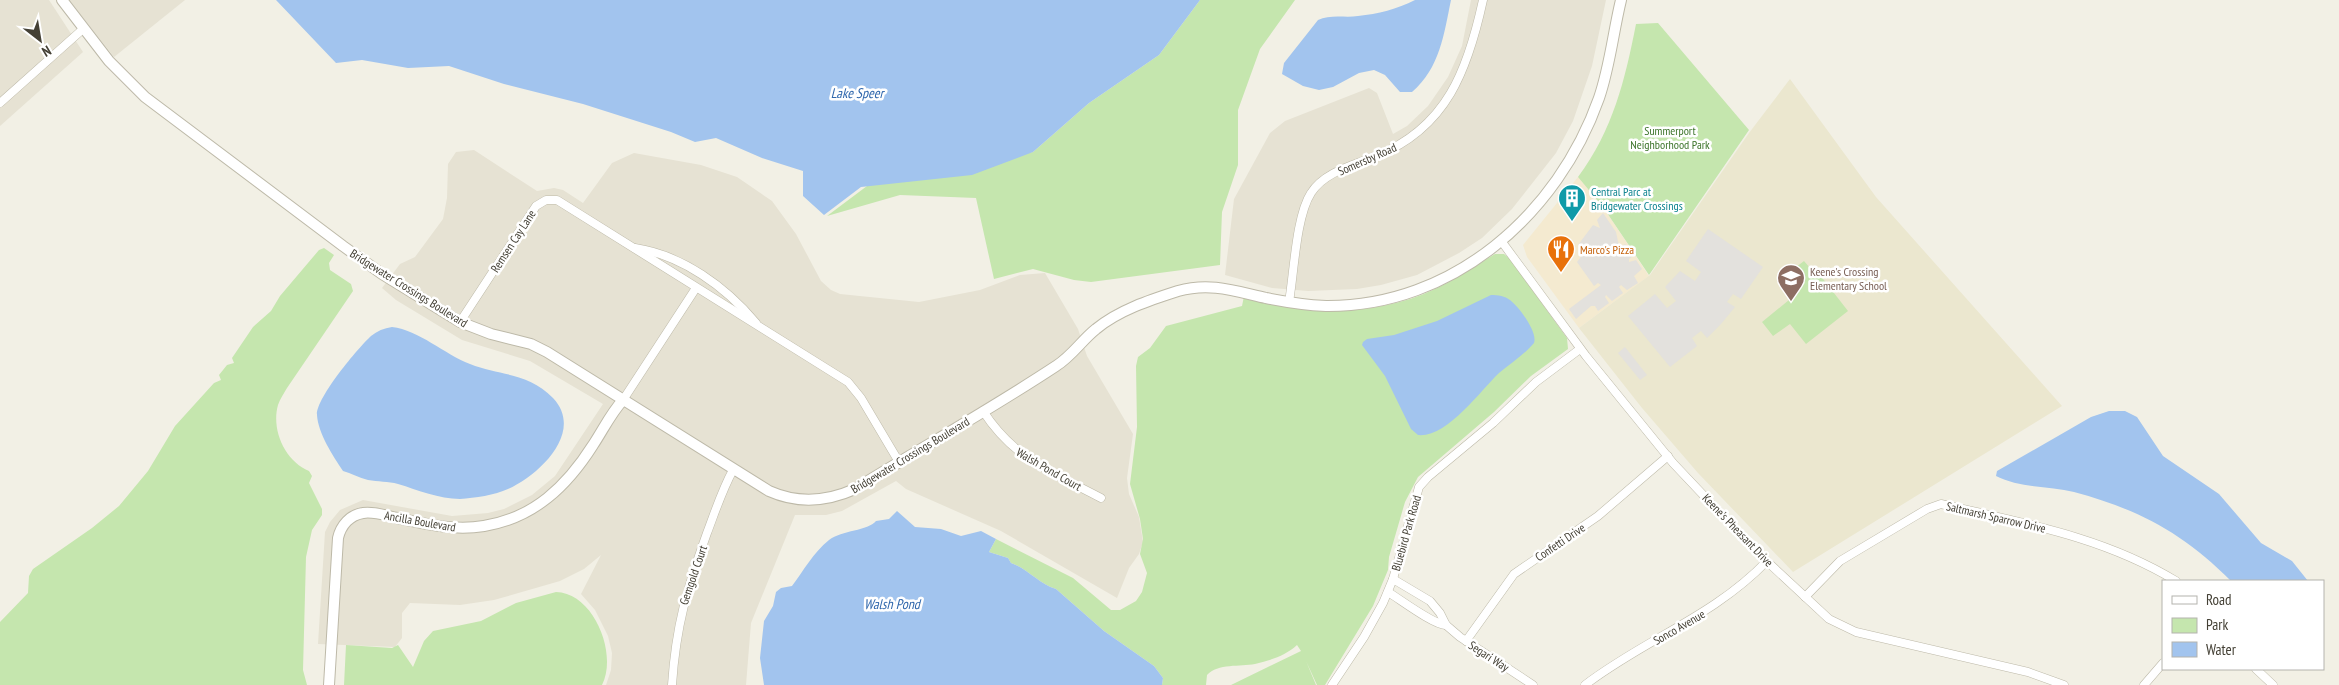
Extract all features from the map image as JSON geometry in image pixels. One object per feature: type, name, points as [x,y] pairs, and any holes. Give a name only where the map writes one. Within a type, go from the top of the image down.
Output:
[{"type":"street","name":"Bridgewater Crossings Boulevard","points":[[62,0],[128,81],[168,116],[362,260],[460,322],[539,348],[733,470],[777,495],[796,500],[817,500],[837,496],[855,489],[1061,363],[1111,318],[1170,294],[1200,287],[1219,286],[1289,302],[1341,305],[1400,296],[1446,279],[1502,242],[1550,188],[1584,132],[1606,76],[1621,0]]},
{"type":"street","name":"Somersby Road","points":[[1289,302],[1301,220],[1311,193],[1331,175],[1396,147],[1431,119],[1451,92],[1462,72],[1474,42],[1483,0]]},
{"type":"street","points":[[0,103],[84,29]]},
{"type":"street","name":"Remsen Cay Lane","points":[[460,322],[532,210],[546,200],[562,202],[852,386],[899,462]]},
{"type":"street","name":"Keene's Pheasant Drive","points":[[1502,242],[1580,348],[1668,456],[1767,561],[1829,619],[1847,630],[2028,672],[2064,685]]},
{"type":"street","name":"Remsen Cay Lane","points":[[635,248],[662,255],[704,276],[731,297],[758,325]]},
{"type":"street","name":"Ancilla Boulevard","points":[[330,685],[338,538],[342,527],[348,520],[358,514],[369,512],[432,526],[464,528],[494,525],[521,516],[544,502],[567,481],[623,400],[696,288]]},
{"type":"street","name":"Bluebird Park Road","points":[[1332,685],[1371,626],[1388,592],[1414,500],[1424,482],[1498,419],[1536,382],[1580,348]]},
{"type":"street","name":"Walsh Pond Court","points":[[983,411],[998,433],[1014,449],[1101,498]]},
{"type":"street","name":"Confetti Drive","points":[[1466,641],[1514,574],[1598,516],[1668,456]]},
{"type":"street","name":"Gemgold Court","points":[[672,685],[675,640],[684,599],[723,488],[733,470]]},
{"type":"street","name":"Saltmarsh Sparrow Drive","points":[[1805,597],[1840,561],[1927,509],[1941,504],[2057,530],[2097,542],[2128,555],[2174,580]]},
{"type":"street","name":"Sonco Avenue","points":[[1585,685],[1634,652],[1708,610],[1736,590],[1767,561]]},
{"type":"street","name":"Segari Way","points":[[1392,579],[1430,602],[1440,613],[1446,625]]},
{"type":"street","name":"Segari Way","points":[[1388,592],[1413,606],[1433,621],[1446,625],[1466,641],[1533,685]]},
{"type":"street","points":[[2144,685],[2162,664]]},
{"type":"street","points":[[2257,670],[2273,685]]},
{"type":"shaded area","points":[[0,0],[49,0],[83,52],[0,126]]},
{"type":"shaded area","points":[[69,0],[185,0],[114,57]]},
{"type":"shaded area","points":[[1471,0],[1606,0],[1592,66],[1573,121],[1556,153],[1512,209],[1482,238],[1459,253],[1417,275],[1381,285],[1357,289],[1308,291],[1272,288],[1225,275],[1234,199],[1270,133],[1285,121],[1369,88],[1377,93],[1393,134],[1407,126],[1428,106],[1448,77],[1462,46]]},
{"type":"shaded area","name":"Keene's Crossing Elementary School","points":[[1790,79],[1876,197],[2062,406],[1793,572],[1698,473],[1642,408],[1579,328],[1650,275],[1749,133]]},
{"type":"shaded area","points":[[474,150],[537,191],[554,188],[563,190],[583,203],[612,163],[634,153],[701,165],[737,177],[772,201],[796,234],[821,281],[831,290],[840,294],[919,302],[980,290],[1020,275],[1045,273],[1078,329],[1087,356],[1133,434],[1127,478],[1129,494],[1139,517],[1143,542],[1139,554],[1129,568],[1117,598],[1001,531],[906,489],[896,481],[842,511],[826,515],[795,515],[751,623],[746,685],[606,685],[611,670],[612,653],[608,636],[595,610],[581,594],[601,555],[584,569],[560,581],[494,600],[460,605],[410,603],[402,613],[402,638],[395,647],[318,644],[325,532],[330,522],[340,510],[363,500],[452,516],[488,513],[504,509],[532,495],[555,476],[603,404],[530,361],[462,340],[396,300],[382,288],[400,264],[415,257],[443,219],[447,198],[448,164],[456,152]]},
{"type":"shaded area","name":"Central Parc at Bridgewater Crossings","points":[[1578,177],[1603,207],[1649,276],[1579,328],[1527,257],[1523,245]]},
{"type":"shaded area","points":[[1603,213],[1616,232],[1619,246],[1621,247],[1625,244],[1634,255],[1629,259],[1629,262],[1636,260],[1642,269],[1634,276],[1638,283],[1627,290],[1621,285],[1619,287],[1623,293],[1612,301],[1606,295],[1605,297],[1609,303],[1598,311],[1595,306],[1591,306],[1576,319],[1569,309],[1601,285],[1598,283],[1594,286],[1577,262],[1583,254],[1578,245],[1593,225],[1600,228],[1597,220]]},
{"type":"shaded area","points":[[1708,229],[1763,267],[1741,299],[1733,294],[1727,302],[1735,307],[1721,324],[1707,338],[1701,331],[1692,338],[1697,346],[1670,367],[1628,316],[1655,294],[1667,308],[1676,301],[1665,287],[1680,271],[1695,281],[1701,272],[1686,261]]},
{"type":"shaded area","points":[[1625,347],[1647,375],[1640,380],[1618,353]]},
{"type":"green space","points":[[1200,0],[1295,0],[1260,49],[1238,110],[1238,165],[1222,212],[1220,265],[1091,282],[1074,280],[1033,269],[994,279],[976,198],[900,195],[827,216],[875,180],[1033,152],[1089,103],[1159,55]]},
{"type":"green space","name":"Summerport Neighborhood Park","points":[[1658,23],[1749,130],[1649,275],[1603,207],[1578,177],[1609,123],[1622,85],[1636,24]]},
{"type":"green space","points":[[324,248],[334,255],[329,263],[330,270],[351,284],[353,291],[287,388],[279,403],[276,415],[278,434],[282,444],[293,460],[309,471],[312,476],[309,483],[322,509],[322,515],[312,530],[306,557],[303,670],[307,685],[0,685],[0,622],[28,593],[29,576],[33,569],[92,528],[119,506],[148,471],[175,426],[214,383],[221,380],[219,375],[227,365],[234,363],[232,358],[253,327],[271,311],[280,296],[319,250]]},
{"type":"green space","points":[[1495,254],[1504,254],[1510,259],[1567,338],[1568,349],[1531,376],[1494,412],[1418,477],[1405,502],[1389,557],[1388,570],[1373,606],[1325,685],[1317,685],[1306,661],[1316,685],[1231,685],[1301,651],[1297,645],[1283,655],[1267,661],[1223,667],[1212,671],[1207,675],[1206,685],[1162,685],[1163,678],[1154,666],[1104,631],[1056,589],[1044,584],[1011,563],[1008,558],[989,552],[996,539],[1073,578],[1111,610],[1120,610],[1136,601],[1142,592],[1147,573],[1140,554],[1143,539],[1140,519],[1130,484],[1137,427],[1136,366],[1138,357],[1150,348],[1166,326],[1242,306],[1244,296],[1267,303],[1316,310],[1365,309],[1389,305],[1435,289]]},
{"type":"green space","points":[[1804,261],[1817,276],[1820,275],[1848,311],[1806,344],[1790,324],[1773,336],[1762,322],[1800,291],[1787,274]]},
{"type":"green space","points":[[556,592],[570,595],[581,603],[599,627],[607,658],[606,672],[602,685],[344,685],[346,645],[392,648],[398,645],[413,667],[424,641],[433,631],[481,621],[516,603]]},
{"type":"water","name":"Lake Speer","points":[[276,0],[1200,0],[1159,55],[1089,103],[1033,152],[972,175],[861,187],[824,215],[803,196],[803,171],[762,158],[716,138],[695,142],[671,132],[583,104],[504,84],[449,66],[408,68],[362,60],[336,63]]},
{"type":"water","points":[[1415,0],[1451,0],[1443,38],[1435,61],[1421,83],[1412,92],[1400,92],[1385,75],[1374,70],[1359,73],[1333,87],[1319,90],[1303,86],[1282,74],[1284,63],[1318,20],[1327,17],[1365,15],[1380,12]]},
{"type":"water","points":[[1491,295],[1506,298],[1518,308],[1531,326],[1534,343],[1499,373],[1451,421],[1429,434],[1418,435],[1411,429],[1385,376],[1362,345],[1363,342],[1367,339],[1394,335],[1437,321]]},
{"type":"water","points":[[392,327],[422,337],[470,364],[534,383],[553,398],[562,411],[564,425],[561,438],[554,451],[533,474],[508,489],[485,496],[460,499],[436,496],[394,483],[368,480],[343,471],[320,429],[317,415],[318,407],[330,386],[365,342],[378,331]]},
{"type":"water","points":[[2109,411],[2125,411],[2137,417],[2163,456],[2219,494],[2261,543],[2292,561],[2307,580],[2230,580],[2196,549],[2178,536],[2140,515],[2074,492],[2024,485],[1996,476],[1997,471],[2091,417]]},
{"type":"water","name":"Walsh Pond","points":[[897,511],[915,527],[941,529],[961,536],[981,531],[996,539],[989,552],[1008,558],[1011,563],[1044,584],[1056,589],[1104,631],[1154,666],[1163,678],[1162,685],[764,685],[760,658],[764,621],[773,606],[776,592],[781,588],[792,586],[813,556],[829,540],[841,534],[867,527],[876,521],[889,519]]},
{"type":"place","name":"Central Parc at Bridgewater Crossings","points":[[1572,222]]},
{"type":"place","name":"Marco's Pizza","points":[[1561,273]]},
{"type":"place","name":"Keene's Crossing Elementary School","points":[[1791,302]]}]
